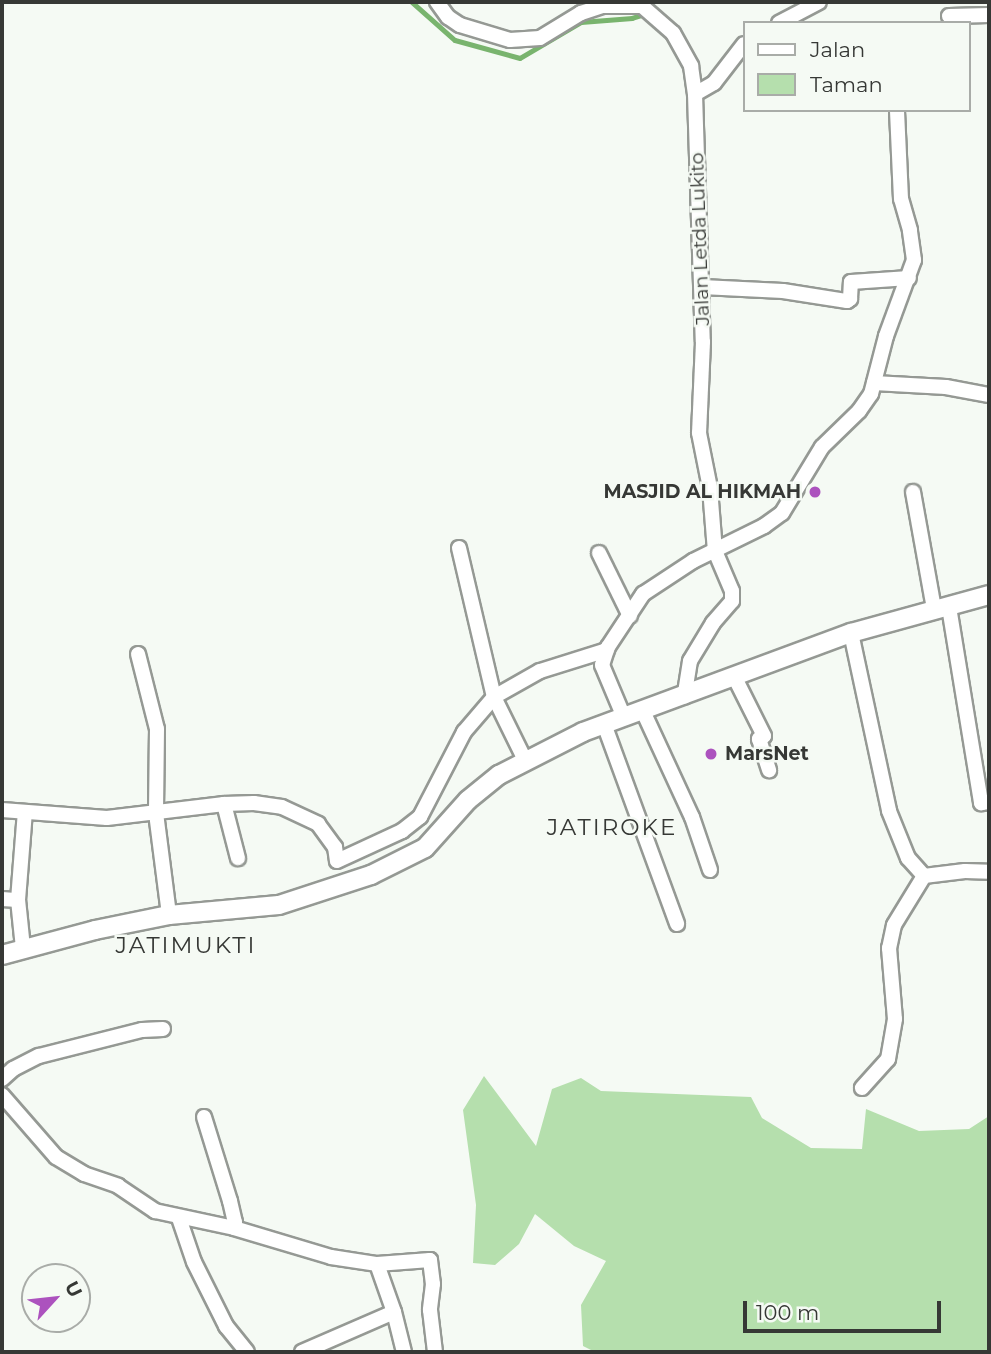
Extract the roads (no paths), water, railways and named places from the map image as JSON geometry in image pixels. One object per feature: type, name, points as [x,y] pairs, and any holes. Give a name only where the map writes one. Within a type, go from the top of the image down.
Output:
[{"type":"street","name":"Jalan Letda Lukito","points":[[438,2],[447,17],[460,25],[510,40],[540,37],[581,13],[603,6],[643,6],[673,33],[691,66],[695,94],[702,286],[703,386],[699,433],[710,488],[715,551],[732,591],[732,601],[713,623],[691,661],[684,697]]},
{"type":"street","points":[[783,21],[819,2]]},
{"type":"street","points":[[949,13],[989,15]]},
{"type":"street","points":[[695,94],[714,83],[743,45]]},
{"type":"street","points":[[623,715],[602,665],[607,650],[643,594],[662,580],[764,526],[782,513],[822,447],[859,411],[871,394],[886,336],[914,260],[910,230],[901,199],[897,112]]},
{"type":"street","points":[[702,286],[783,291],[847,301],[850,299],[851,282],[909,278]]},
{"type":"street","points":[[874,383],[946,387],[989,396]]},
{"type":"street","points":[[913,492],[942,608],[981,803],[989,802]]},
{"type":"street","points":[[459,548],[494,697],[525,760]]},
{"type":"street","points":[[599,552],[630,616]]},
{"type":"street","points":[[2,955],[169,915],[279,905],[393,866],[425,848],[468,800],[525,760],[537,758],[623,715],[684,697],[851,633],[989,596]]},
{"type":"street","points":[[851,633],[889,811],[908,858],[924,876]]},
{"type":"street","points":[[337,861],[402,831],[420,817],[464,732],[494,697],[540,671],[607,650]]},
{"type":"street","points":[[138,654],[157,729],[156,813],[169,915]]},
{"type":"street","points":[[734,676],[764,736],[759,739],[769,770]]},
{"type":"street","points":[[642,709],[692,817],[710,870]]},
{"type":"street","points":[[604,724],[677,924]]},
{"type":"street","points":[[2,810],[107,818],[223,804],[254,803],[282,807],[318,824],[335,847],[337,861],[348,882]]},
{"type":"street","points":[[223,804],[238,858]]},
{"type":"street","points":[[23,948],[18,900],[25,812]]},
{"type":"street","points":[[924,876],[965,871],[989,872]]},
{"type":"street","points":[[862,1088],[888,1059],[895,1019],[890,948],[894,925],[924,876]]},
{"type":"street","points":[[2,899],[18,900]]},
{"type":"street","points":[[2,1079],[13,1069],[39,1056],[142,1030],[163,1029]]},
{"type":"street","points":[[2,1095],[56,1157],[83,1174],[118,1186],[155,1212],[234,1228],[331,1257],[377,1264],[430,1259],[433,1284],[430,1310],[435,1352]]},
{"type":"street","points":[[204,1117],[230,1201],[234,1228]]},
{"type":"street","points":[[179,1218],[194,1262],[226,1326],[247,1352]]},
{"type":"street","points":[[377,1264],[394,1312],[404,1352]]},
{"type":"street","points":[[302,1352],[394,1312]]},
{"type":"waterway","points":[[412,2],[455,40],[520,58],[581,22],[632,18],[641,15],[652,2]]},
{"type":"place","name":"MASJID AL HIKMAH","points":[[815,492]]},
{"type":"place","name":"MarsNet","points":[[711,754]]},
{"type":"district","name":"JATIROKE","points":[[612,827]]},
{"type":"district","name":"JATIMUKTI","points":[[186,945]]}]
